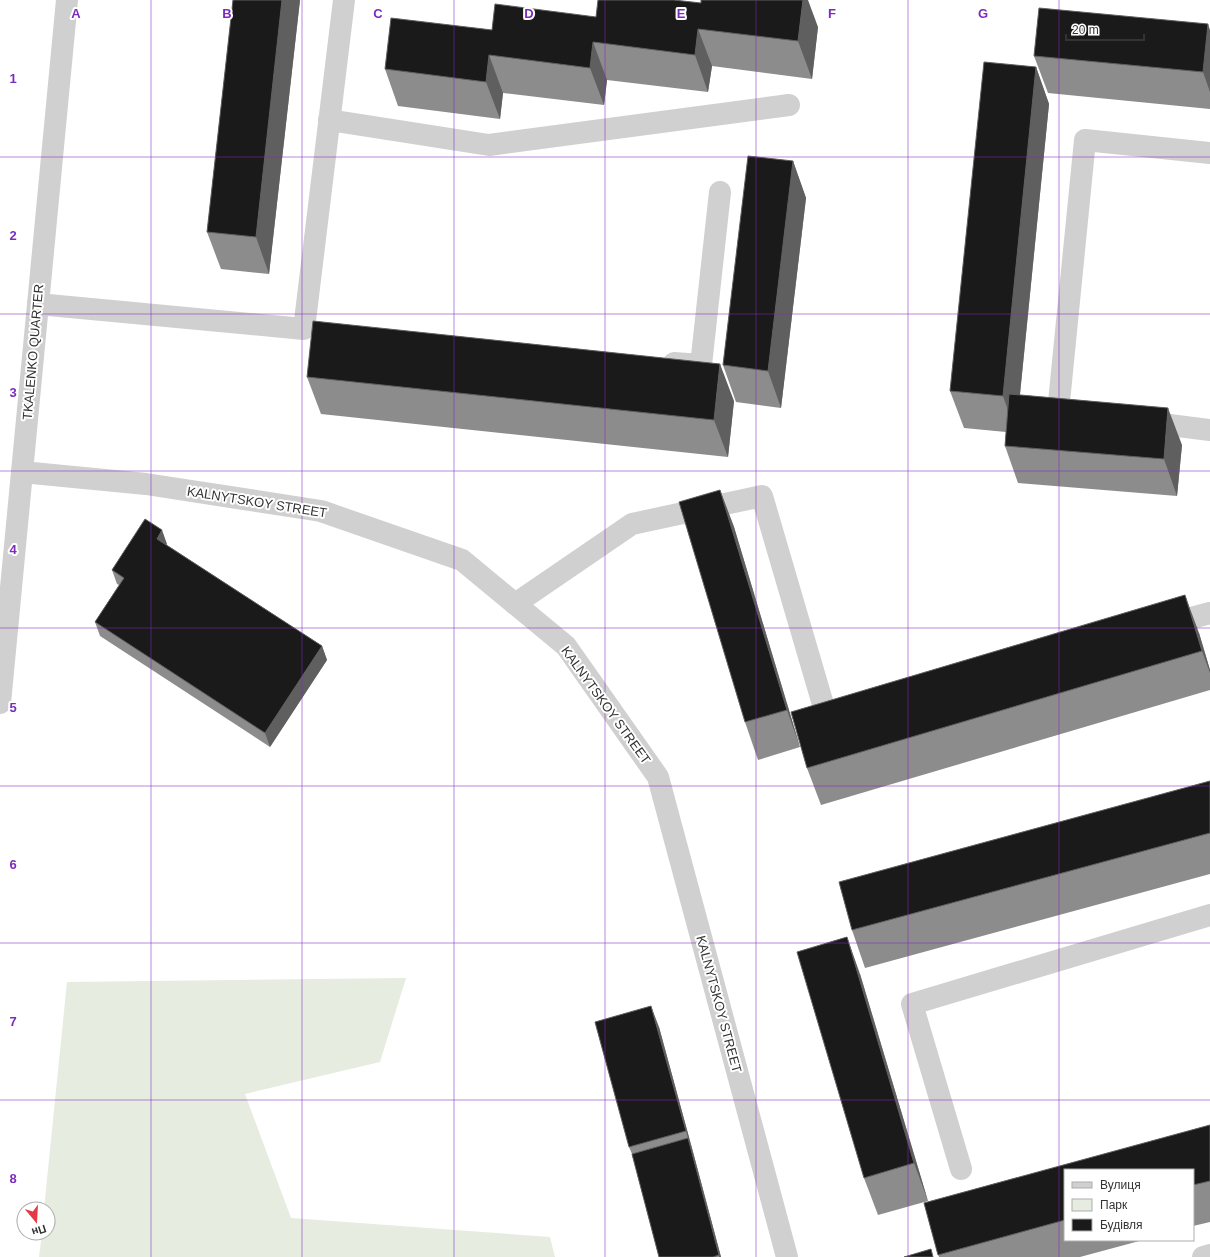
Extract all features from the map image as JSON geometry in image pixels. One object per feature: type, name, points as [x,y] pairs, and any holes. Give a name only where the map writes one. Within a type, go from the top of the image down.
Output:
[{"type":"street","name":"TKALENKO QUARTER","points":[[0,696],[67,0]]},
{"type":"street","points":[[38,304],[312,329],[329,120],[344,0]]},
{"type":"street","points":[[329,120],[488,145],[789,105]]},
{"type":"street","points":[[1096,416],[1058,412],[1084,140],[1210,153]]},
{"type":"street","points":[[653,361],[701,365],[720,192]]},
{"type":"street","points":[[1126,420],[1210,430]]},
{"type":"street","name":"KALNYTSKOY STREET","points":[[22,472],[146,484],[321,511],[462,560],[566,646],[658,777],[787,1257]]},
{"type":"street","points":[[515,604],[632,524],[762,496],[827,718],[858,709]]},
{"type":"street","points":[[1149,630],[1210,613]]},
{"type":"street","points":[[961,1169],[912,1004],[1210,915]]},
{"type":"street","points":[[1202,1257],[1210,1255]]},
{"type":"green space","points":[[406,978],[380,1062],[245,1094],[291,1218],[550,1237],[555,1257],[39,1257],[41,1241],[56,1241],[56,1201],[45,1201],[67,982]]},
{"type":"building","points":[[233,0],[282,0],[256,237],[207,232]]},
{"type":"building","points":[[598,0],[674,0],[701,3],[701,0],[803,0],[798,41],[698,29],[695,55],[593,42],[590,68],[489,55],[486,82],[385,69],[391,18],[492,30],[495,4],[596,17]]},
{"type":"building","points":[[1039,8],[1208,24],[1203,72],[1034,56]]},
{"type":"building","points":[[984,62],[1036,67],[1003,396],[950,391]]},
{"type":"building","points":[[748,156],[793,161],[768,371],[723,365]]},
{"type":"building","points":[[313,321],[720,364],[714,420],[307,377]]},
{"type":"building","points":[[1009,394],[1168,408],[1164,459],[1005,446]]},
{"type":"building","points":[[720,490],[787,710],[745,722],[679,502]]},
{"type":"building","points":[[145,519],[162,530],[157,539],[322,646],[265,733],[95,622],[124,578],[112,570]]},
{"type":"building","points":[[1185,595],[1202,651],[807,768],[791,712]]},
{"type":"building","points":[[1210,781],[1210,833],[852,930],[839,882]]},
{"type":"building","points":[[847,937],[914,1163],[864,1178],[797,952]]},
{"type":"building","points":[[651,1006],[686,1131],[629,1147],[595,1022]]},
{"type":"building","points":[[1210,1125],[1210,1181],[1194,1185],[1194,1169],[1064,1169],[1064,1220],[938,1255],[924,1203]]},
{"type":"building","points":[[688,1138],[719,1255],[713,1257],[659,1257],[632,1154]]},
{"type":"building","points":[[931,1249],[933,1257],[904,1257]]}]
